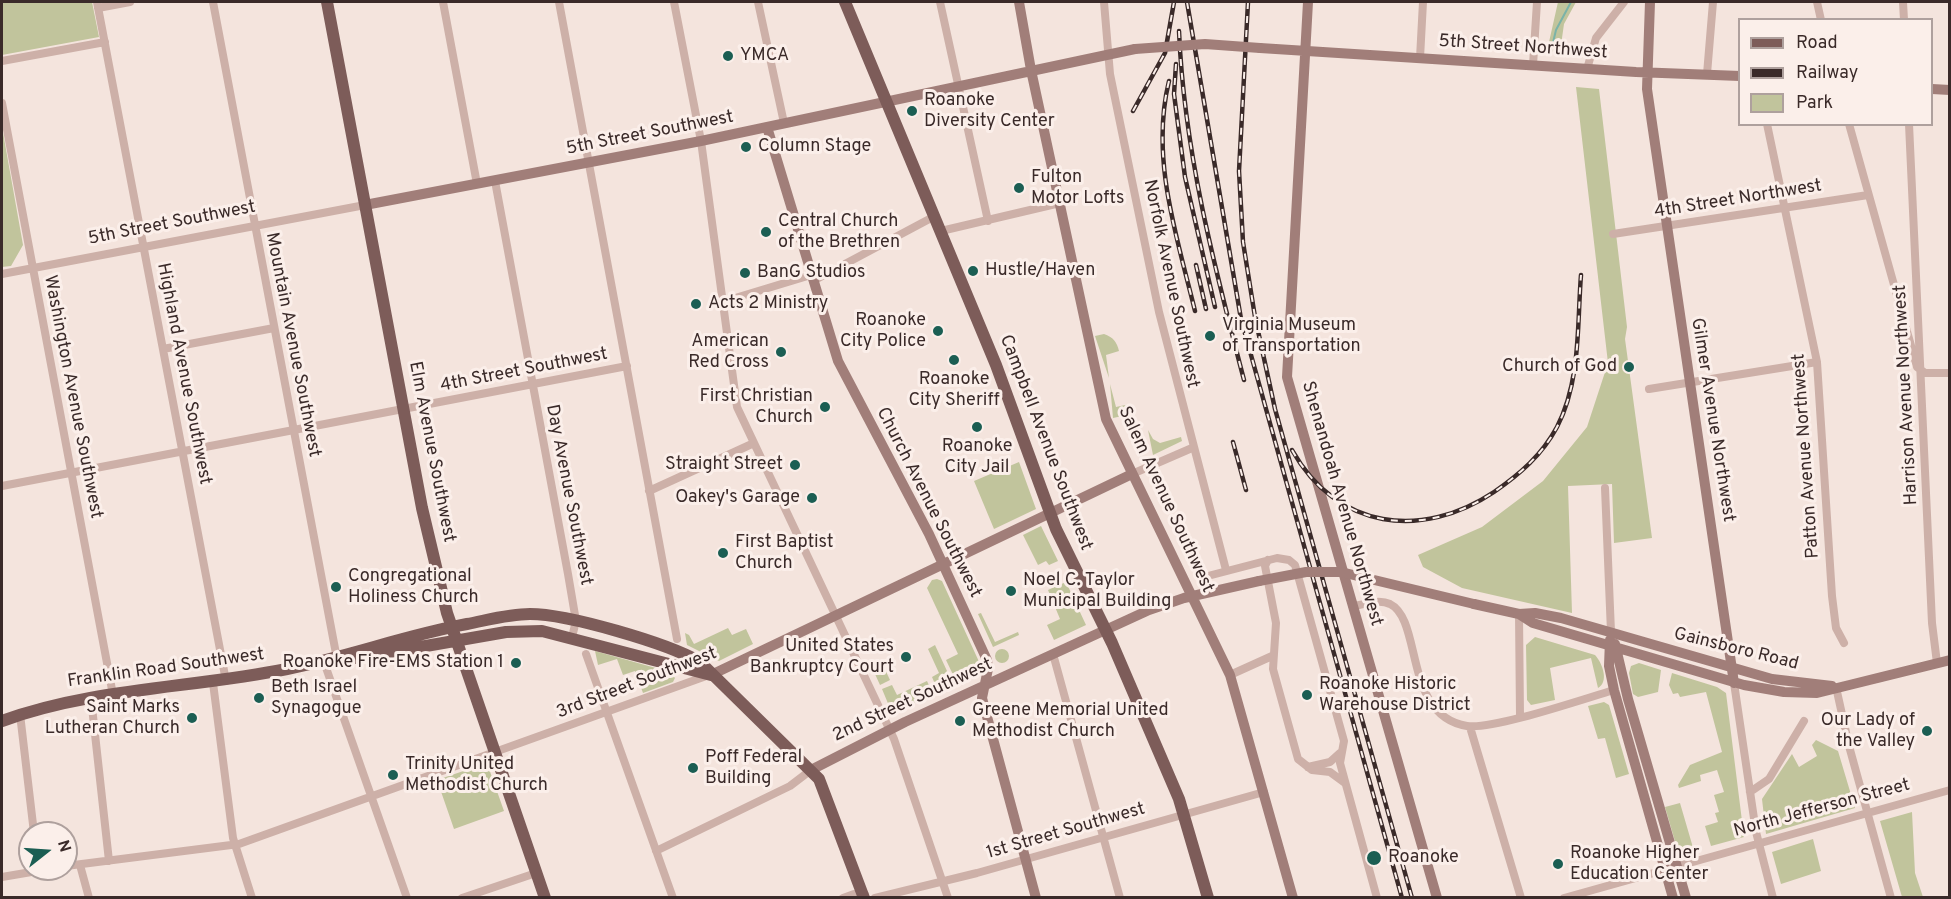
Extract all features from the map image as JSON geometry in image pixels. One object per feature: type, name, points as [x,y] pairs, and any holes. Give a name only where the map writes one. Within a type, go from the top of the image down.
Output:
[{"type":"main road","name":"Elm Avenue Southwest","points":[[327,2],[422,508],[450,627],[545,897]]},
{"type":"main road","name":"Campbell Avenue Southwest","points":[[845,2],[1007,394],[1050,512],[1184,814],[1208,897]]},
{"type":"main road","name":"Franklin Road Southwest","points":[[2,718],[62,702],[213,683],[324,662],[390,640],[450,627],[527,614],[576,621],[677,650],[700,662],[819,779],[869,897]]},
{"type":"main road","name":"Franklin Road Southwest","points":[[337,658],[353,659],[527,630],[572,637],[711,675]]},
{"type":"street","points":[[98,5],[130,2]]},
{"type":"street","name":"Mountain Avenue Southwest","points":[[213,2],[337,658]]},
{"type":"street","points":[[443,2],[477,184]]},
{"type":"street","points":[[558,2],[677,639]]},
{"type":"street","points":[[674,2],[701,141],[737,407],[890,730],[948,897]]},
{"type":"street","points":[[758,2],[784,123]]},
{"type":"street","points":[[940,2],[988,221]]},
{"type":"street","name":"Salem Avenue Southwest","points":[[1019,2],[1031,70],[1106,419],[1230,675],[1293,897]]},
{"type":"street","name":"Norfolk Avenue Southwest","points":[[1104,2],[1107,54],[1158,312],[1226,570]]},
{"type":"street","name":"Shenandoah Avenue Northwest","points":[[1308,2],[1286,366],[1295,408],[1437,897]]},
{"type":"street","points":[[1419,58],[1424,2]]},
{"type":"street","points":[[1533,65],[1537,2]]},
{"type":"street","points":[[1587,69],[1596,38],[1624,2]]},
{"type":"street","name":"Gilmer Avenue Northwest","points":[[1650,2],[1646,72],[1666,227],[1750,792],[1759,842],[1773,897]]},
{"type":"street","points":[[1707,74],[1713,2]]},
{"type":"street","points":[[1817,2],[1821,18]]},
{"type":"street","points":[[1903,2],[1904,18]]},
{"type":"street","name":"Highland Avenue Southwest","points":[[98,5],[226,681]]},
{"type":"street","points":[[2,61],[105,42]]},
{"type":"street","name":"5th Street Southwest","points":[[2,274],[701,141],[1135,49],[1205,44],[1305,50]]},
{"type":"street","name":"5th Street Northwest","points":[[1305,50],[1587,69],[1738,76]]},
{"type":"street","points":[[1933,89],[1950,90]]},
{"type":"street","name":"Washington Avenue Southwest","points":[[2,104],[113,695]]},
{"type":"street","name":"Patton Avenue Northwest","points":[[1767,126],[1817,363],[1832,596],[1836,628],[1844,643]]},
{"type":"street","points":[[1850,126],[1911,350],[1921,371],[1950,373]]},
{"type":"street","name":"Harrison Avenue Northwest","points":[[1909,126],[1932,623],[1937,663]]},
{"type":"street","name":"Church Avenue Southwest","points":[[767,127],[812,278],[847,383],[943,564],[987,660],[988,669],[982,698],[1035,897]]},
{"type":"street","name":"Day Avenue Southwest","points":[[495,181],[576,621],[572,637]]},
{"type":"street","name":"4th Street Northwest","points":[[1613,234],[1868,195]]},
{"type":"street","points":[[941,231],[1060,203]]},
{"type":"street","points":[[722,302],[812,278],[935,216]]},
{"type":"street","points":[[163,349],[274,328]]},
{"type":"street","points":[[1649,389],[1817,363]]},
{"type":"street","name":"4th Street Southwest","points":[[2,486],[533,386],[627,366]]},
{"type":"street","points":[[649,491],[754,443]]},
{"type":"street","name":"3rd Street Southwest","points":[[80,864],[235,845],[608,714],[711,675],[1050,512],[1192,448]]},
{"type":"street","points":[[1605,488],[1613,647],[1671,867],[1674,897]]},
{"type":"street","points":[[1204,578],[1226,570],[1277,558],[1289,560],[1298,572],[1344,741],[1340,763],[1377,897]]},
{"type":"street","points":[[1268,560],[1265,566],[1276,623],[1272,656],[1298,759],[1306,767],[1330,772],[1346,784]]},
{"type":"street","name":"Gainsboro Road","points":[[1191,596],[1306,572],[1341,572],[1518,614],[1555,617],[1786,682],[1836,687]]},
{"type":"street","name":"2nd Street Southwest","points":[[656,851],[790,786],[811,770],[890,730],[1104,630],[1161,605],[1191,596]]},
{"type":"street","points":[[1354,606],[1383,602],[1395,607],[1403,621],[1429,701],[1449,720],[1470,727],[1489,725],[1614,690]]},
{"type":"street","points":[[1518,614],[1520,716]]},
{"type":"street","name":"Gainsboro Road","points":[[1518,614],[1533,623],[1734,683],[1769,691],[1797,693],[1817,693],[1836,687]]},
{"type":"street","points":[[1613,647],[1609,666],[1614,690],[1671,867],[1686,897]]},
{"type":"street","points":[[586,654],[673,897]]},
{"type":"street","points":[[1053,654],[1120,897]]},
{"type":"street","points":[[1230,675],[1272,656]]},
{"type":"street","points":[[1891,897],[1836,687],[1950,660]]},
{"type":"street","points":[[324,662],[407,897]]},
{"type":"street","points":[[213,683],[235,845],[252,897]]},
{"type":"street","points":[[91,699],[109,861]]},
{"type":"street","points":[[20,714],[33,821]]},
{"type":"street","points":[[1750,792],[1768,779],[1804,721]]},
{"type":"street","points":[[1470,727],[1521,897]]},
{"type":"street","points":[[1306,767],[1330,762],[1341,752]]},
{"type":"street","name":"North Jefferson Street","points":[[1564,897],[1950,790]]},
{"type":"street","name":"1st Street Southwest","points":[[843,897],[869,897],[943,881],[1264,792]]},
{"type":"street","points":[[80,864],[89,897]]},
{"type":"street","points":[[462,897],[536,873]]},
{"type":"street","points":[[2,877],[18,874]]},
{"type":"green space","points":[[2,2],[92,2],[99,37],[2,55]]},
{"type":"green space","points":[[1558,2],[1576,2],[1564,24],[1560,52],[1547,51]]},
{"type":"green space","points":[[1576,87],[1599,89],[1627,327],[1625,339],[1652,538],[1614,543],[1612,484],[1568,486],[1572,613],[1462,588],[1423,567],[1418,555],[1482,527],[1543,481],[1587,427],[1608,363]]},
{"type":"green space","points":[[2,127],[23,245],[11,266],[2,267]]},
{"type":"green space","points":[[1104,334],[1114,340],[1119,351],[1106,355],[1109,378],[1095,336]]},
{"type":"green space","points":[[1110,384],[1116,407],[1130,404],[1132,414],[1113,418]]},
{"type":"green space","points":[[1148,430],[1153,439],[1160,443],[1181,437],[1182,441],[1153,455]]},
{"type":"green space","points":[[1019,462],[1036,509],[994,529],[974,481]]},
{"type":"green space","points":[[1041,526],[1058,561],[1049,565],[1046,561],[1038,565],[1023,535]]},
{"type":"green space","points":[[932,580],[942,581],[981,666],[977,674],[957,683],[946,660],[958,654],[927,588]]},
{"type":"green space","points":[[1066,582],[1086,625],[1054,640],[1047,625],[1060,619],[1048,590]]},
{"type":"green space","points":[[981,613],[995,642],[1018,632],[1019,635],[993,647],[978,614]]},
{"type":"green space","points":[[728,628],[732,635],[746,629],[753,644],[719,661],[687,645],[685,633],[689,635],[694,644]]},
{"type":"green space","points":[[1535,637],[1595,655],[1604,673],[1601,685],[1598,688],[1591,658],[1550,668],[1555,700],[1531,705],[1527,700],[1526,645]]},
{"type":"green space","points":[[935,645],[953,684],[938,691],[932,677],[939,673],[928,649]]},
{"type":"green space","points":[[1002,649],[1007,651],[1009,656],[1007,661],[1002,663],[997,661],[995,656],[997,651]]},
{"type":"green space","points":[[595,651],[670,672],[675,678],[673,682],[643,693],[635,671],[623,675],[617,659],[598,665]]},
{"type":"green space","points":[[880,659],[890,680],[880,685],[870,663]]},
{"type":"green space","points":[[1639,663],[1661,670],[1658,692],[1638,697],[1633,694],[1629,673],[1631,666]]},
{"type":"green space","points":[[1672,673],[1717,687],[1726,693],[1744,837],[1711,846],[1705,826],[1718,822],[1715,813],[1719,812],[1714,795],[1724,792],[1717,770],[1700,775],[1701,781],[1679,788],[1678,785],[1690,765],[1722,752],[1706,692],[1680,697],[1678,693],[1673,694],[1669,685]]},
{"type":"green space","points":[[927,681],[933,694],[892,713],[882,689],[892,685],[897,695]]},
{"type":"green space","points":[[1604,702],[1609,705],[1629,774],[1616,778],[1605,738],[1598,739],[1588,706]]},
{"type":"green space","points":[[1816,740],[1838,751],[1855,808],[1766,834],[1762,799],[1792,754],[1799,767],[1817,756],[1812,745]]},
{"type":"green space","points":[[487,763],[504,811],[454,829],[437,780]]},
{"type":"green space","points":[[1680,803],[1694,851],[1679,855],[1665,807]]},
{"type":"green space","points":[[1912,812],[1915,873],[1923,897],[1902,897],[1880,821]]},
{"type":"green space","points":[[1813,839],[1821,871],[1781,884],[1772,852]]},
{"type":"waterway","points":[[1551,51],[1556,30],[1571,2]]},
{"type":"railway","points":[[1133,111],[1165,53],[1174,2]]},
{"type":"railway","points":[[1187,2],[1241,319],[1402,898]]},
{"type":"railway","points":[[1248,2],[1239,171],[1243,242],[1255,317],[1275,409],[1412,898]]},
{"type":"railway","points":[[1179,31],[1187,120],[1202,207],[1244,380]]},
{"type":"railway","points":[[1176,64],[1174,94],[1185,177],[1215,307]]},
{"type":"railway","points":[[1169,81],[1164,110],[1164,168],[1174,226],[1195,311]]},
{"type":"railway","points":[[1196,265],[1206,309]]},
{"type":"railway","points":[[1292,450],[1311,477],[1332,497],[1357,511],[1383,519],[1410,521],[1438,517],[1466,507],[1494,492],[1537,455],[1551,437],[1565,409],[1574,372],[1581,275]]},
{"type":"railway","points":[[1233,442],[1246,490]]},
{"type":"place","name":"YMCA","points":[[728,56]]},
{"type":"place","name":"Roanoke Diversity Center","points":[[912,111]]},
{"type":"place","name":"Column Stage","points":[[746,147]]},
{"type":"place","name":"Fulton Motor Lofts","points":[[1019,188]]},
{"type":"place","name":"Central Church of the Brethren","points":[[766,232]]},
{"type":"place","name":"Hustle/Haven","points":[[973,271]]},
{"type":"place","name":"BanG Studios","points":[[745,273]]},
{"type":"place","name":"Acts 2 Ministry","points":[[696,304]]},
{"type":"place","name":"Roanoke City Police","points":[[938,331]]},
{"type":"place","name":"Virginia Museum of Transportation","points":[[1210,336]]},
{"type":"place","name":"American Red Cross","points":[[781,352]]},
{"type":"place","name":"Roanoke City Sheriff","points":[[954,360]]},
{"type":"place","name":"Church of God","points":[[1629,367]]},
{"type":"place","name":"First Christian Church","points":[[825,407]]},
{"type":"place","name":"Roanoke City Jail","points":[[977,427]]},
{"type":"place","name":"Straight Street","points":[[795,465]]},
{"type":"place","name":"Oakey's Garage","points":[[812,498]]},
{"type":"place","name":"First Baptist Church","points":[[723,553]]},
{"type":"place","name":"Congregational Holiness Church","points":[[336,587]]},
{"type":"place","name":"Noel C. Taylor Municipal Building","points":[[1011,591]]},
{"type":"place","name":"United States Bankruptcy Court","points":[[906,657]]},
{"type":"place","name":"Roanoke Fire-EMS Station 1","points":[[516,663]]},
{"type":"place","name":"Roanoke Historic Warehouse District","points":[[1307,695]]},
{"type":"place","name":"Beth Israel Synagogue","points":[[259,698]]},
{"type":"place","name":"Saint Marks Lutheran Church","points":[[192,718]]},
{"type":"place","name":"Greene Memorial United Methodist Church","points":[[960,721]]},
{"type":"place","name":"Our Lady of the Valley","points":[[1927,731]]},
{"type":"place","name":"Poff Federal Building","points":[[693,768]]},
{"type":"place","name":"Trinity United Methodist Church","points":[[393,775]]},
{"type":"place","name":"Roanoke","points":[[1374,858]]},
{"type":"place","name":"Roanoke Higher Education Center","points":[[1558,864]]}]
